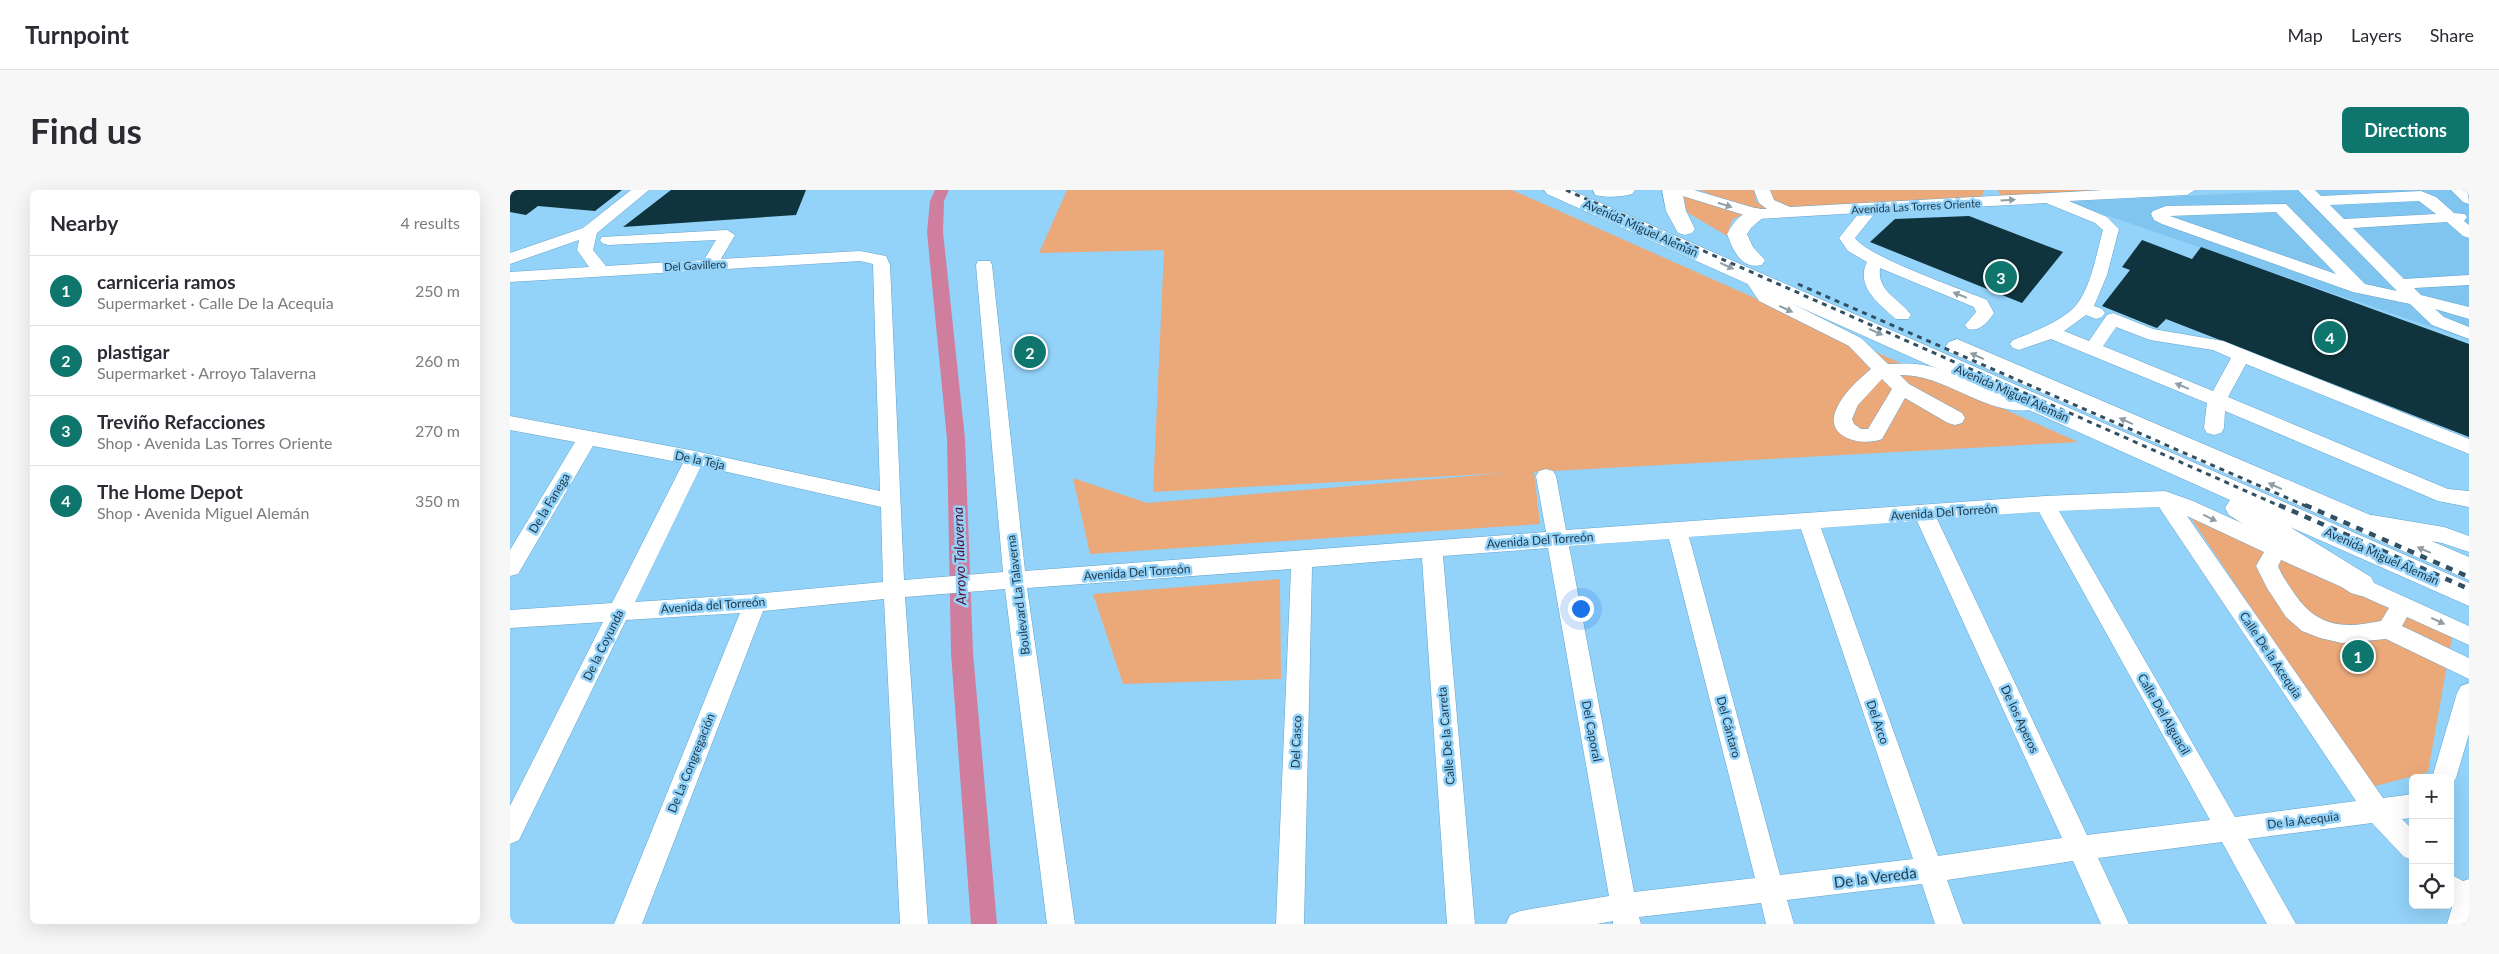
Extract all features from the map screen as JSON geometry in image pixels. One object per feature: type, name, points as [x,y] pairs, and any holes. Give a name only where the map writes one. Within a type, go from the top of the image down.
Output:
[{"type":"highway","name":"Avenida Miguel Alemán","points":[[1554,190],[1753,268],[1906,318],[2355,521],[2469,569]]},
{"type":"highway","name":"Avenida Miguel Alemán","points":[[1609,190],[1753,268],[2034,402],[2469,595]]},
{"type":"highway","points":[[1672,190],[1676,211],[1684,229]]},
{"type":"highway","points":[[1753,268],[1737,234],[1742,224],[1757,214]]},
{"type":"highway","points":[[2154,456],[2361,585]]},
{"type":"street","points":[[510,259],[589,231],[641,190]]},
{"type":"street","name":"Avenida Las Torres Oriente","points":[[1678,190],[1757,214],[1871,208],[1985,196],[2047,198],[2187,190]]},
{"type":"street","points":[[1762,190],[1767,203],[1789,213]]},
{"type":"street","points":[[2459,190],[2469,199]]},
{"type":"street","points":[[2312,196],[2417,196],[2430,200],[2469,233]]},
{"type":"street","points":[[2312,196],[2438,321],[2469,333]]},
{"type":"street","points":[[2019,344],[2050,332],[2084,308],[2099,275],[2111,229],[2101,220],[2047,198]]},
{"type":"street","points":[[2359,288],[2280,207],[2166,211],[2159,214],[2160,217],[2168,221],[2359,288],[2440,304],[2469,313]]},
{"type":"street","points":[[1871,208],[1847,238],[1854,248],[1876,260],[1981,304],[1985,313],[1974,325]]},
{"type":"street","points":[[2340,224],[2469,217]]},
{"type":"street","points":[[589,231],[586,250],[600,270]]},
{"type":"street","points":[[608,240],[727,235],[710,264]]},
{"type":"street","name":"Del Gavillero","points":[[510,278],[600,270],[860,256],[880,260],[882,265],[890,501]]},
{"type":"street","points":[[1876,260],[1870,273],[1871,280],[1883,298],[1906,318]]},
{"type":"street","name":"Boulevard La Talaverna","points":[[984,265],[1015,580],[1062,924]]},
{"type":"street","points":[[1753,268],[1765,297],[1855,342],[1881,370],[1902,388],[1955,418]]},
{"type":"street","points":[[2400,284],[2469,280]]},
{"type":"street","points":[[2084,308],[2150,334],[2210,343],[2469,447]]},
{"type":"street","points":[[2092,349],[2113,319]]},
{"type":"street","points":[[2050,332],[2445,496],[2469,499]]},
{"type":"street","points":[[2214,428],[2217,400],[2242,355]]},
{"type":"street","points":[[1902,388],[1875,434],[1865,437],[1850,432],[1842,422],[1842,414],[1866,384],[1881,370],[1912,369],[1934,374],[1984,396],[2007,402],[2034,402]]},
{"type":"street","name":"De la Teja","points":[[510,422],[588,439],[694,458],[890,501]]},
{"type":"street","name":"De la Fanega","points":[[510,568],[588,439]]},
{"type":"street","name":"De la Coyunda","points":[[510,832],[694,458]]},
{"type":"street","name":"Del Caporal","points":[[1546,476],[1626,915]]},
{"type":"street","points":[[2165,499],[2186,506],[2276,549],[2361,585],[2469,636]]},
{"type":"street","name":"Avenida Del Torreón","points":[[916,587],[2045,504],[2165,499]]},
{"type":"street","name":"Calle De la Acequia","points":[[2165,499],[2377,811],[2409,844]]},
{"type":"street","points":[[890,501],[914,924]]},
{"type":"street","name":"Calle Del Alguacil","points":[[2045,504],[2282,924]]},
{"type":"street","name":"De los Aperos","points":[[1924,514],[2115,924]]},
{"type":"street","name":"Del Arco","points":[[1808,521],[1949,924]]},
{"type":"street","points":[[2355,521],[2444,535],[2469,544]]},
{"type":"street","name":"Del Cántaro","points":[[1677,530],[1780,924]]},
{"type":"street","points":[[2444,535],[2469,532]]},
{"type":"street","name":"Calle De la Carreta","points":[[1432,548],[1461,924]]},
{"type":"street","points":[[2276,549],[2267,566],[2271,578],[2298,616],[2326,631],[2345,634],[2363,635],[2388,629],[2469,669]]},
{"type":"street","name":"Del Casco","points":[[1290,924],[1302,560]]},
{"type":"street","name":"Avenida del Torreón","points":[[510,620],[755,603],[916,587]]},
{"type":"street","name":"De La Congregación","points":[[628,924],[755,603]]},
{"type":"street","points":[[2388,629],[2403,605]]},
{"type":"street","points":[[2447,774],[2461,758],[2469,693]]},
{"type":"street","name":"De la Acequia","points":[[2229,828],[2409,807]]},
{"type":"street","name":"De la Vereda","points":[[1520,924],[1626,915],[1771,890],[1930,870],[2229,828]]},
{"type":"shaded area","points":[[1067,190],[1512,190],[2078,442],[1534,472],[1540,524],[1090,554],[1073,478],[1147,503],[1506,473],[1153,492],[1164,250],[1039,253]]},
{"type":"shaded area","points":[[1699,190],[1754,190],[1756,201],[1767,210],[1755,211]]},
{"type":"shaded area","points":[[1770,190],[1984,190],[1982,196],[1977,198],[1784,209],[1769,199]]},
{"type":"shaded area","points":[[1998,190],[2107,190],[2000,196]]},
{"type":"shaded area","points":[[2300,190],[2469,190],[2469,340],[2068,202]]},
{"type":"shaded area","points":[[1679,193],[1744,214],[1733,219],[1729,228],[1729,237],[1688,213]]},
{"type":"shaded area","points":[[2189,515],[2452,637],[2428,772],[2409,774],[2409,777],[2372,787]]},
{"type":"shaded area","points":[[1280,579],[1281,679],[1123,684],[1093,594]]},
{"type":"building","points":[[510,190],[622,190],[595,211],[538,206],[526,215],[510,212]]},
{"type":"building","points":[[671,190],[806,190],[796,215],[623,227]]},
{"type":"building","points":[[1969,216],[2063,252],[2022,303],[1870,242],[1895,219]]},
{"type":"building","points":[[2142,240],[2192,259],[2201,247],[2469,344],[2469,437],[2166,319],[2157,328],[2102,306],[2130,270],[2122,267]]},
{"type":"waterway","name":"Arroyo Talaverna","points":[[942,190],[937,201],[935,232],[956,439],[962,653],[984,924]]},
{"type":"railway","points":[[1566,190],[2282,507]]},
{"type":"railway","points":[[1798,284],[2308,507]]},
{"type":"railway","points":[[2279,505],[2469,589]]},
{"type":"railway","points":[[2305,505],[2469,577]]},
{"type":"place","name":"Treviño Refacciones","points":[[2001,277]]},
{"type":"place","name":"The Home Depot","points":[[2330,337]]},
{"type":"place","name":"plastigar","points":[[1030,352]]},
{"type":"place","name":"carniceria ramos","points":[[2358,656]]}]
